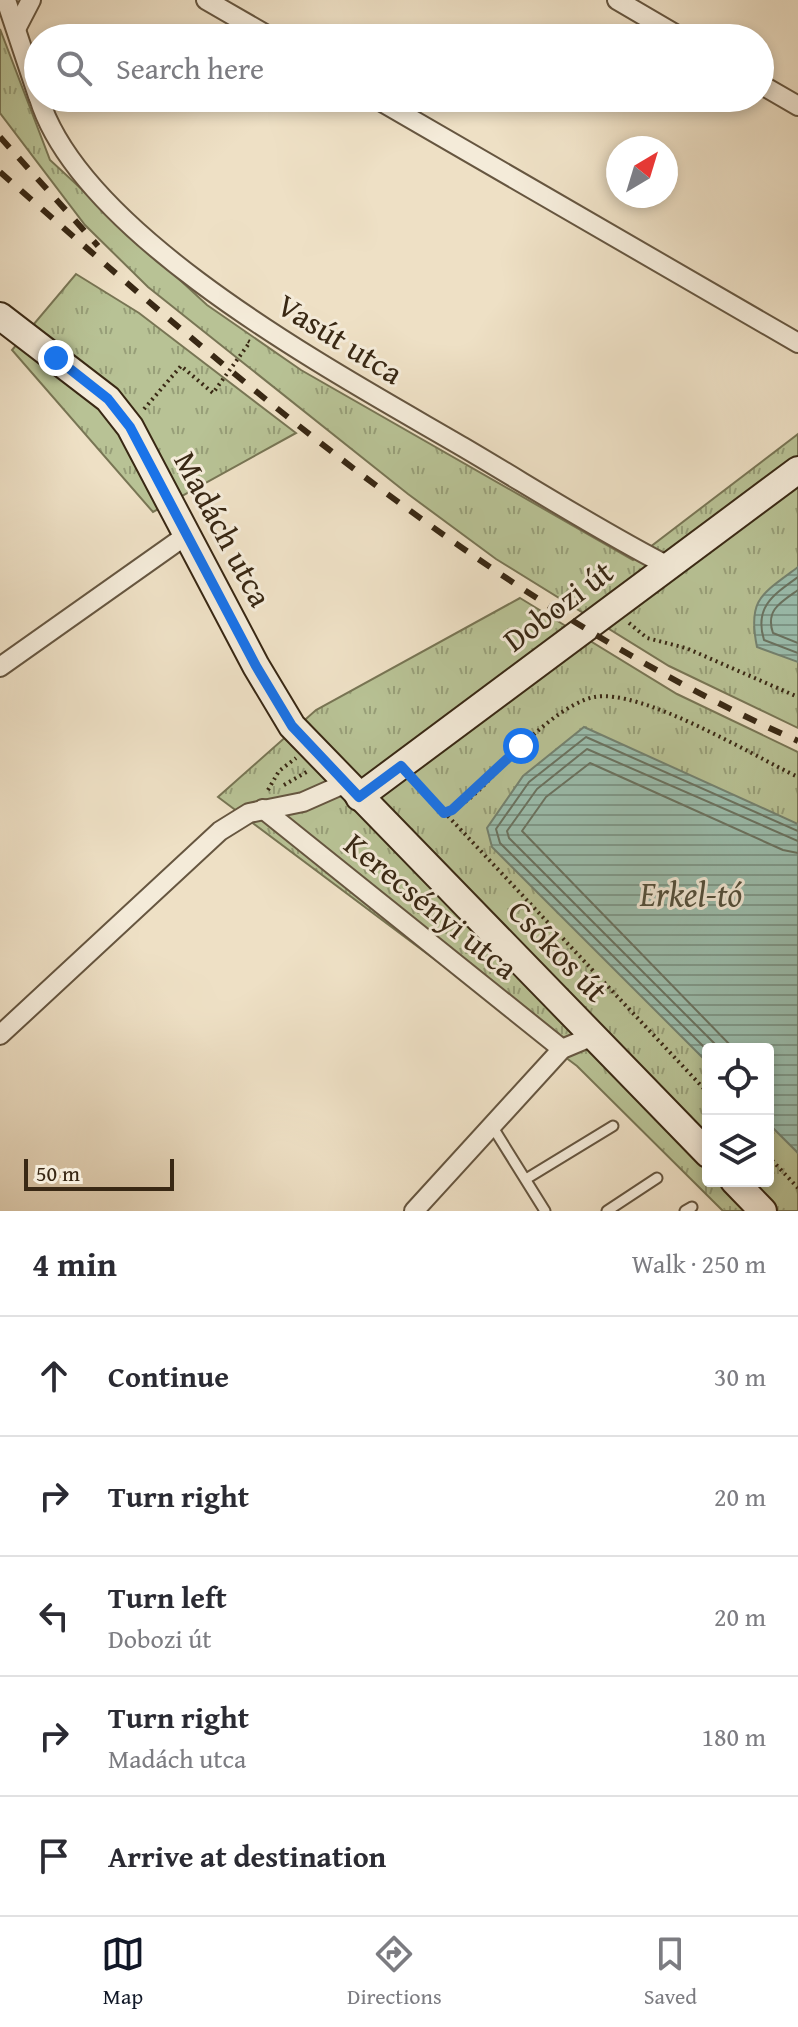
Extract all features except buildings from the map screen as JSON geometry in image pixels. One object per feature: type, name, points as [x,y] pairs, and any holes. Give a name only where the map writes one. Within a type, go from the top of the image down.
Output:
[{"type":"main road","name":"Madách utca","points":[[0,316],[108,399],[130,427],[256,666],[292,726],[353,790]]},
{"type":"main road","name":"Dobozi út","points":[[353,790],[401,766],[798,470]]},
{"type":"main road","name":"Csókos út","points":[[353,790],[702,1148]]},
{"type":"main road","points":[[740,1187],[763,1211]]},
{"type":"street","name":"Vasút utca","points":[[6,0],[24,50]]},
{"type":"street","points":[[17,27],[31,0]]},
{"type":"street","points":[[206,0],[248,24]]},
{"type":"street","points":[[617,0],[658,24]]},
{"type":"street","points":[[774,92],[798,106]]},
{"type":"street","name":"Vasút utca","points":[[45,112],[59,142],[89,184],[136,230],[243,313],[324,366],[668,566]]},
{"type":"street","points":[[399,112],[798,343]]},
{"type":"street","points":[[0,667],[188,534]]},
{"type":"street","name":"Kerecsényi utca","points":[[0,1035],[220,831],[263,804],[303,802],[353,790]]},
{"type":"street","name":"Kerecsényi utca","points":[[263,804],[562,1049]]},
{"type":"street","points":[[414,1211],[562,1049],[593,1036]]},
{"type":"lane","points":[[492,1126],[545,1211]]},
{"type":"lane","points":[[526,1179],[613,1126]]},
{"type":"lane","points":[[607,1211],[657,1178]]},
{"type":"path","points":[[130,427],[181,366],[213,393],[250,342],[233,328],[243,313]]},
{"type":"path","points":[[619,603],[630,625],[647,638],[686,648],[798,697]]},
{"type":"path","points":[[444,813],[465,802],[521,746],[577,702],[595,697],[614,696],[661,710],[798,777]]},
{"type":"path","points":[[263,804],[324,762]]},
{"type":"path","points":[[401,766],[702,1087]]},
{"type":"path","points":[[774,1162],[798,1188]]},
{"type":"green space","points":[[0,29],[24,92],[24,112],[32,112],[50,160],[207,305],[301,370],[633,560],[798,434],[798,728],[669,666],[496,559],[408,494],[148,287],[85,225],[0,113]]},
{"type":"green space","points":[[76,274],[139,313],[296,433],[153,512],[12,350]]},
{"type":"green space","points":[[520,598],[677,694],[798,752],[798,1211],[723,1211],[577,1066],[218,797],[316,710]]},
{"type":"water","points":[[798,567],[798,662],[757,647],[754,618],[760,599]]},
{"type":"water","name":"Erkel-tó","points":[[584,727],[798,824],[798,1153],[774,1129],[774,1043],[702,1043],[702,1057],[492,847],[487,828],[523,776]]},
{"type":"railway","points":[[0,137],[98,246]]},
{"type":"railway","points":[[0,172],[281,412],[478,559],[581,626],[688,687],[798,741]]},
{"type":"route","points":[[56,358],[108,399],[130,427],[256,666],[292,726],[359,797],[401,766],[444,813],[465,802],[521,746]]}]
